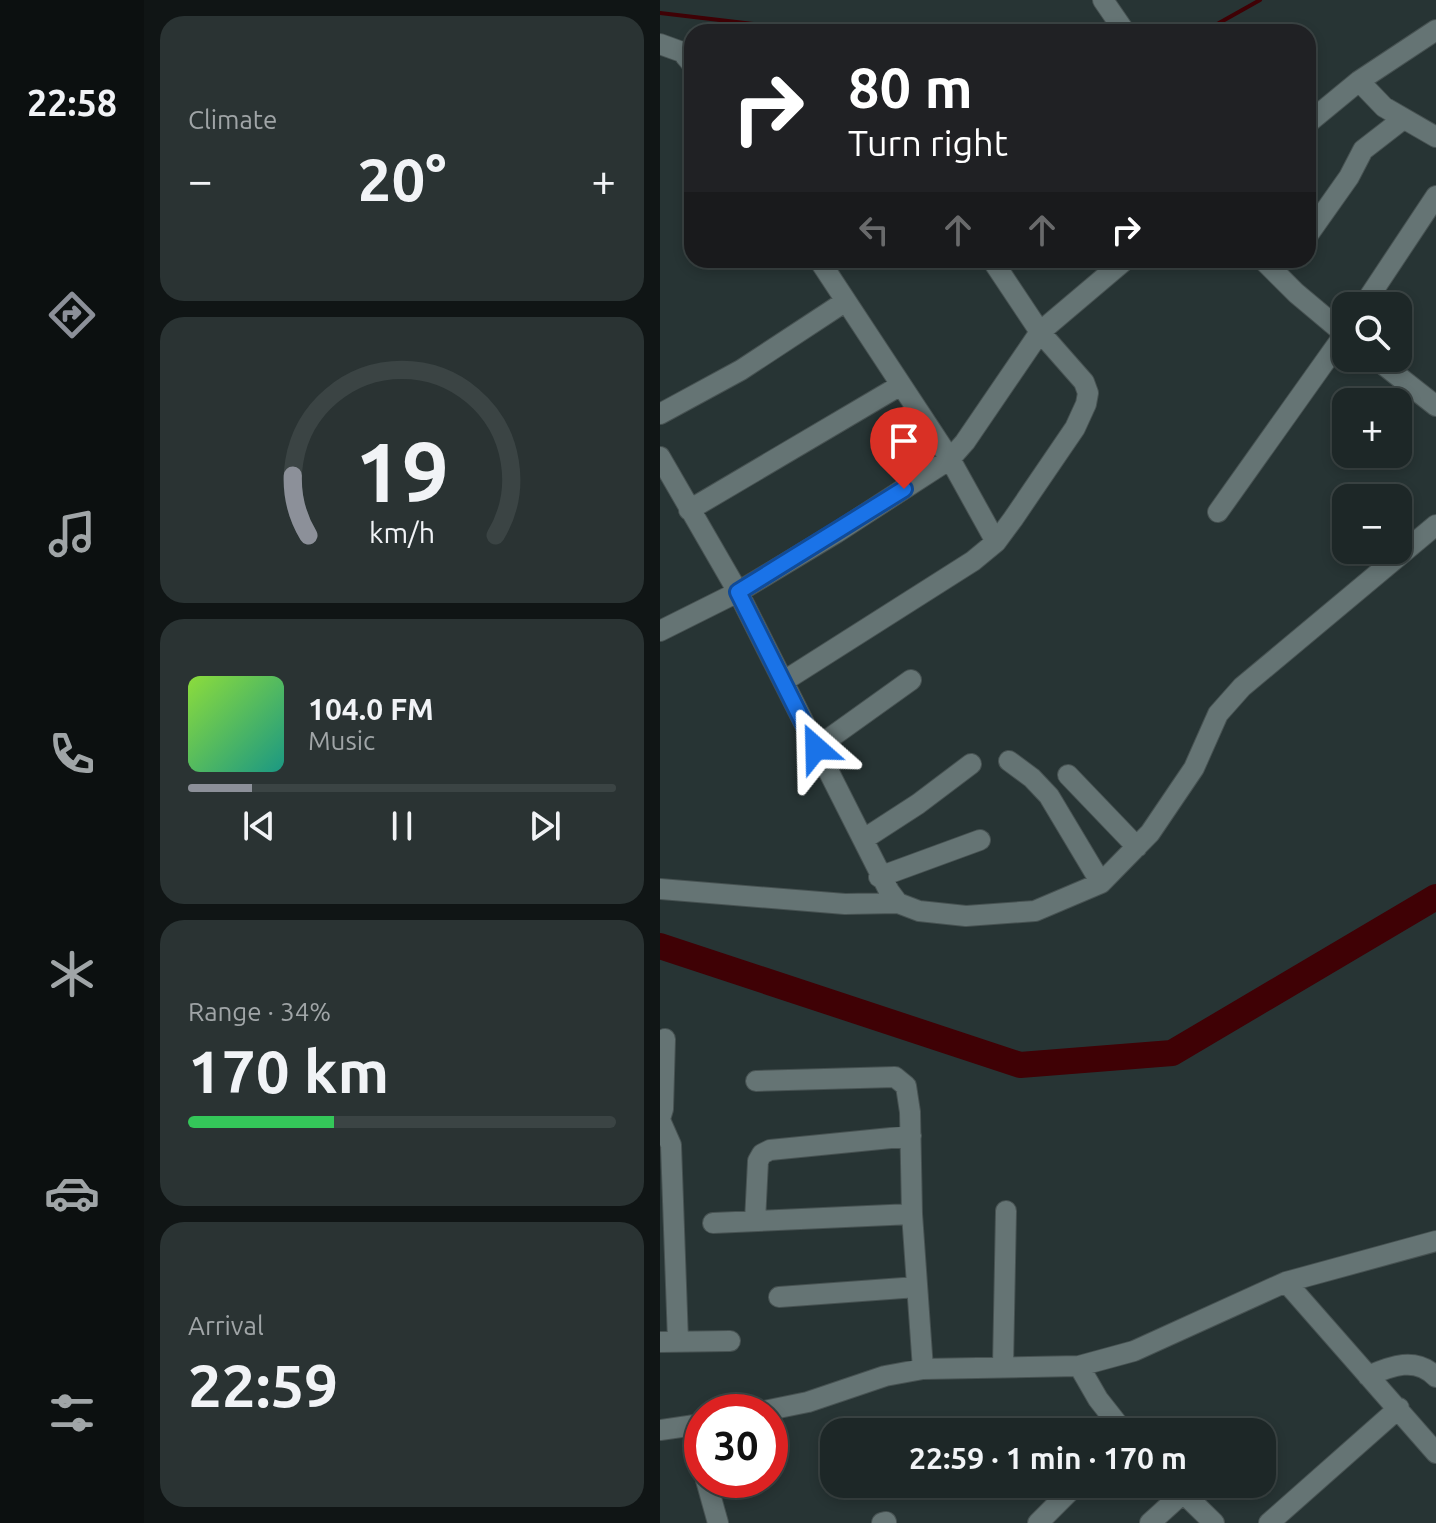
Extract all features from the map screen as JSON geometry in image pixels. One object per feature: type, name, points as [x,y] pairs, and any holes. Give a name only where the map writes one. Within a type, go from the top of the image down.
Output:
[{"type":"street","points":[[1103,0],[1120,24]]},
{"type":"street","points":[[1316,116],[1359,81],[1436,30]]},
{"type":"street","points":[[660,44],[684,54]]},
{"type":"street","points":[[1359,81],[1384,107],[1436,137]]},
{"type":"street","points":[[1316,224],[1349,177],[1363,150],[1403,119]]},
{"type":"street","points":[[1372,292],[1436,196]]},
{"type":"street","points":[[824,268],[950,459],[996,542]]},
{"type":"street","points":[[784,681],[973,561],[996,542],[1075,428],[1086,404],[1088,393],[1084,382],[1040,332],[998,268]]},
{"type":"street","points":[[660,631],[738,592],[950,459],[965,442],[1040,332],[1116,268]]},
{"type":"street","points":[[1285,268],[1332,319]]},
{"type":"street","points":[[660,414],[741,370],[846,301]]},
{"type":"street","points":[[1218,512],[1332,353]]},
{"type":"street","points":[[1393,372],[1436,406]]},
{"type":"street","points":[[689,510],[901,385]]},
{"type":"street","points":[[660,457],[738,592],[864,839],[879,877],[898,903]]},
{"type":"street","points":[[660,889],[845,904],[898,903],[919,911],[966,916],[1035,911],[1101,883],[1150,833],[1194,768],[1218,714],[1242,687],[1436,525]]},
{"type":"street","points":[[816,748],[911,680]]},
{"type":"street","points":[[1009,761],[1049,796],[1101,883]]},
{"type":"street","points":[[864,839],[971,764]]},
{"type":"street","points":[[1068,775],[1137,847]]},
{"type":"street","points":[[879,877],[980,840]]},
{"type":"street","points":[[665,1039],[660,1119],[671,1145],[669,1341],[730,1341]]},
{"type":"street","points":[[756,1081],[895,1077],[906,1086],[923,1369]]},
{"type":"street","points":[[755,1221],[758,1161],[762,1154],[770,1150],[911,1136]]},
{"type":"street","points":[[1003,1366],[1006,1211]]},
{"type":"street","points":[[713,1223],[912,1214]]},
{"type":"street","points":[[788,1406],[885,1376],[923,1369],[1079,1366],[1134,1351],[1286,1282],[1436,1241]]},
{"type":"street","points":[[1286,1282],[1436,1453]]},
{"type":"street","points":[[779,1297],[917,1287]]},
{"type":"street","points":[[1368,1376],[1404,1364],[1419,1365],[1436,1377]]},
{"type":"street","points":[[1079,1366],[1113,1418]]},
{"type":"street","points":[[1269,1523],[1399,1408]]},
{"type":"street","points":[[660,1430],[684,1427]]},
{"type":"street","points":[[711,1498],[718,1523]]},
{"type":"street","points":[[1038,1523],[1063,1498]]},
{"type":"street","points":[[1150,1523],[1170,1498]]},
{"type":"street","points":[[1188,1498],[1214,1523]]},
{"type":"waterway","points":[[1217,24],[1260,0]]},
{"type":"waterway","points":[[660,13],[753,24]]},
{"type":"waterway","points":[[660,946],[1020,1065],[1172,1053],[1436,897]]},
{"type":"route","points":[[816,748],[738,592],[904,489]]}]
